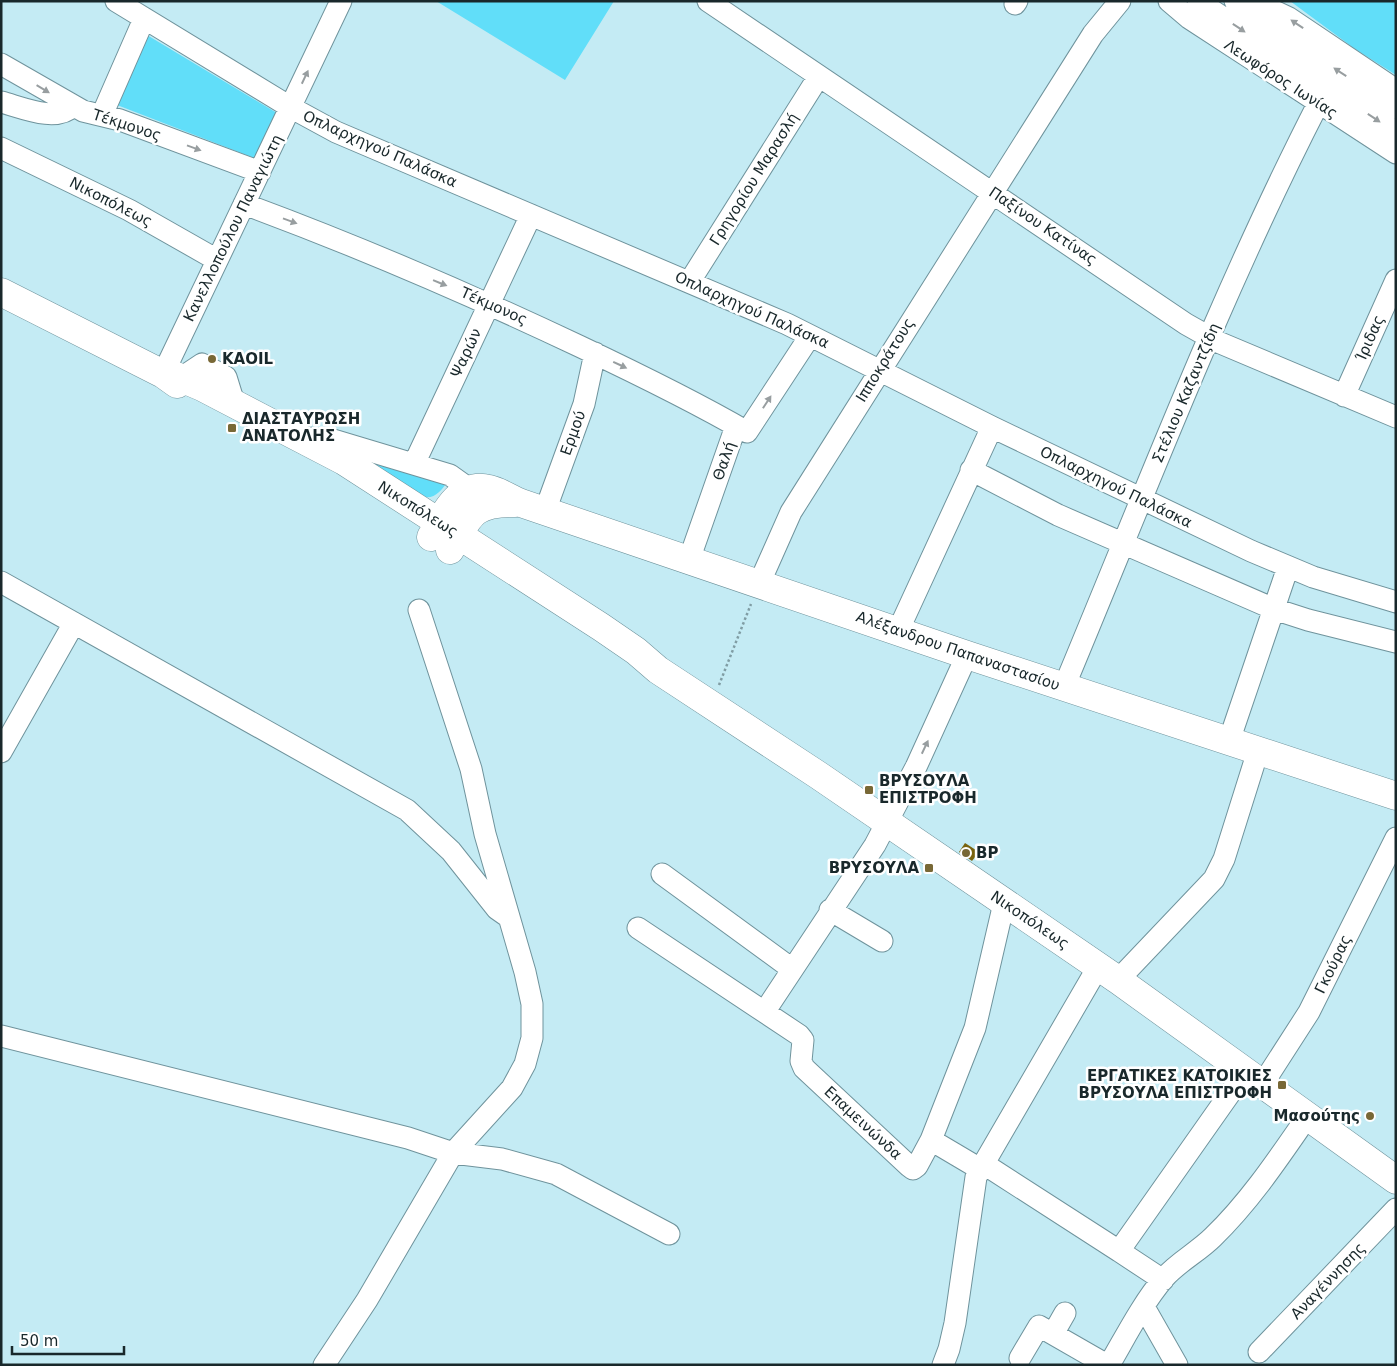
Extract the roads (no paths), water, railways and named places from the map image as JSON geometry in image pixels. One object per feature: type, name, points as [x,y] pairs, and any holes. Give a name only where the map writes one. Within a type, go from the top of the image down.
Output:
[{"type":"main road","name":"Νικοπόλεως","points":[[1,292],[172,376],[234,403],[344,461],[445,536],[610,650],[658,670]]},
{"type":"main road","name":"Νικοπόλεως","points":[[172,376],[240,424],[445,536],[482,550],[636,651],[658,670],[888,822],[1108,974],[1396,1180]]},
{"type":"main road","name":"Αλέξανδρου Παπαναστασίου","points":[[471,490],[488,488],[524,506],[1396,796]]},
{"type":"main road","points":[[445,536],[449,505],[457,497],[471,490]]},
{"type":"main road","name":"Αλέξανδρου Παπαναστασίου","points":[[445,536],[481,507],[524,506]]},
{"type":"main road","points":[[482,550],[478,533],[482,520],[492,510],[524,506]]},
{"type":"street","name":"Οπλαρχηγού Παλάσκα","points":[[116,1],[144,12],[290,107],[336,132],[690,282],[810,336],[992,427],[1288,567],[1396,602]]},
{"type":"street","name":"Κανελλοπούλου Παναγιώτη","points":[[172,376],[217,260],[341,1]]},
{"type":"street","name":"Παξίνου Κατίνας","points":[[708,1],[1186,324],[1210,338],[1396,418]]},
{"type":"street","name":"Ιπποκράτους","points":[[1093,34],[1106,1]]},
{"type":"street","name":"Ιπποκράτους","points":[[759,584],[791,512],[1093,34],[1120,1]]},
{"type":"street","name":"Λεωφόρος Ιωνίας","points":[[1169,1],[1189,18],[1318,104],[1396,153]]},
{"type":"street","points":[[1198,1],[1396,132]]},
{"type":"street","points":[[1237,3],[1268,8],[1290,18],[1396,90]]},
{"type":"street","points":[[1237,3],[1396,108]]},
{"type":"street","points":[[102,115],[144,12]]},
{"type":"street","name":"Τέκμονος","points":[[1,64],[73,106],[260,172]]},
{"type":"street","name":"Γρηγορίου Μαρασλή","points":[[690,282],[818,76]]},
{"type":"street","points":[[1,102],[48,113],[63,112],[73,106]]},
{"type":"street","name":"Στέλιου Καζαντζίδη","points":[[1064,687],[1141,499],[1210,338],[1289,161],[1318,104]]},
{"type":"street","name":"Νικοπόλεως","points":[[1,148],[130,210],[217,260]]},
{"type":"street","name":"Τέκμονος","points":[[244,204],[340,240],[489,303],[657,383],[736,426]]},
{"type":"street","name":"Ψαρών","points":[[414,464],[531,215]]},
{"type":"street","name":"Ίριδας","points":[[1344,396],[1396,280]]},
{"type":"street","name":"Θαλή","points":[[689,560],[736,426],[748,432],[810,336]]},
{"type":"street","name":"Ερμού","points":[[524,506],[584,404],[595,354]]},
{"type":"street","points":[[898,631],[992,427]]},
{"type":"street","points":[[302,438],[330,439],[450,475],[471,490]]},
{"type":"street","points":[[971,470],[1058,515],[1274,609],[1308,620],[1396,642]]},
{"type":"street","points":[[1229,741],[1288,567]]},
{"type":"street","points":[[1,582],[395,802],[421,821],[451,850],[497,909],[507,916]]},
{"type":"street","points":[[324,1365],[367,1300],[453,1153],[512,1088],[530,1051],[533,1025],[529,989],[485,834],[471,769],[419,610]]},
{"type":"street","points":[[1,752],[74,623]]},
{"type":"street","points":[[638,928],[765,1011],[830,910],[870,854],[888,822],[968,655]]},
{"type":"street","points":[[943,1365],[955,1323],[972,1193],[982,1166],[1108,974],[1214,879],[1224,859],[1258,750]]},
{"type":"street","points":[[451,850],[485,834]]},
{"type":"street","name":"Γκούρας","points":[[1119,1251],[1309,1012],[1396,838]]},
{"type":"street","points":[[662,874],[792,969]]},
{"type":"street","points":[[1004,903],[977,1021],[931,1140],[982,1166],[1163,1280]]},
{"type":"street","points":[[830,910],[882,940]]},
{"type":"street","name":"Επαμεινώνδα","points":[[765,1011],[804,1040],[800,1061],[804,1068],[909,1166],[913,1168],[917,1166],[931,1140]]},
{"type":"street","points":[[1,1036],[408,1138],[453,1153],[502,1159],[556,1174],[669,1234]]},
{"type":"street","points":[[1020,1358],[1039,1326],[1108,1365],[1163,1280],[1178,1265],[1200,1249],[1237,1212],[1264,1178],[1307,1117]]},
{"type":"street","name":"Αναγέννησης","points":[[1259,1352],[1396,1209]]},
{"type":"street","points":[[1144,1307],[1177,1365]]},
{"type":"street","points":[[1052,1334],[1064,1313]]},
{"type":"place","name":"KAOIL","points":[[212,359]]},
{"type":"place","name":"ΔΙΑΣΤΑΥΡΩΣΗ ΑΝΑΤΟΛΗΣ","points":[[232,428]]},
{"type":"place","name":"ΒΡΥΣΟΥΛΑ ΕΠΙΣΤΡΟΦΗ","points":[[869,790]]},
{"type":"place","name":"BP","points":[[966,853]]},
{"type":"place","name":"ΒΡΥΣΟΥΛΑ","points":[[929,868]]},
{"type":"place","name":"ΕΡΓΑΤΙΚΕΣ ΚΑΤΟΙΚΙΕΣ ΒΡΥΣΟΥΛΑ ΕΠΙΣΤΡΟΦΗ","points":[[1282,1085]]},
{"type":"place","name":"Μασούτης","points":[[1370,1116]]}]
